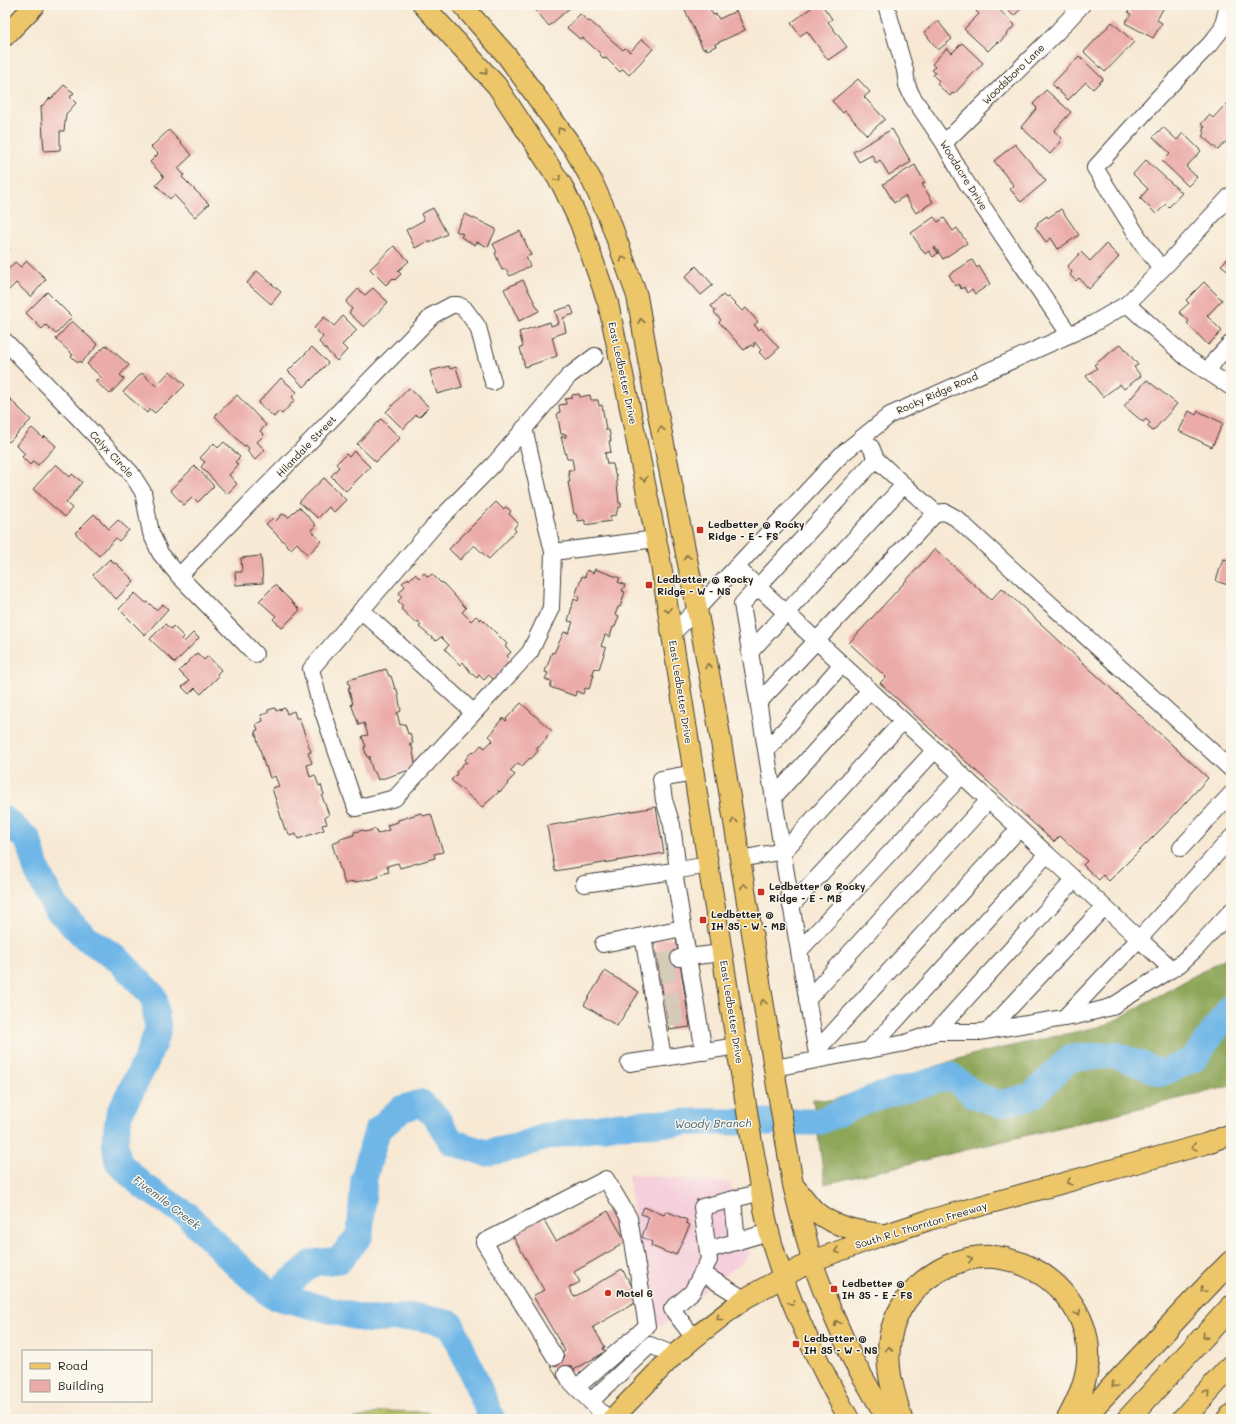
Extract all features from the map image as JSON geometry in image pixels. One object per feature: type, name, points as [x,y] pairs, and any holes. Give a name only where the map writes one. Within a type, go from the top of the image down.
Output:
[{"type":"highway","points":[[901,1419],[891,1376],[888,1348],[892,1328],[901,1307],[916,1289],[931,1275],[949,1265],[971,1258],[995,1257],[1017,1262],[1038,1271],[1057,1284],[1071,1300],[1081,1319],[1088,1343],[1088,1362],[1081,1395],[1068,1419]]},
{"type":"highway","points":[[1082,1419],[1231,1262]]},
{"type":"highway","points":[[1128,1419],[1231,1307]]},
{"type":"highway","points":[[1183,1419],[1231,1366]]},
{"type":"highway","points":[[1228,1419],[1231,1416]]},
{"type":"main road","points":[[5,36],[35,5]]},
{"type":"main road","name":"East Ledbetter Drive","points":[[423,5],[497,86],[562,185],[580,223],[608,303],[630,403],[656,539],[752,1143],[769,1232],[782,1276],[796,1311],[825,1375],[849,1419]]},
{"type":"main road","points":[[462,5],[511,62],[574,149],[592,181],[608,218],[637,296],[655,399],[715,704],[793,1185],[812,1261],[825,1296],[853,1360],[887,1419]]},
{"type":"main road","points":[[459,43],[482,28]]},
{"type":"main road","points":[[608,303],[637,296]]},
{"type":"main road","points":[[708,865],[740,859]]},
{"type":"main road","points":[[737,1046],[769,1041]]},
{"type":"main road","name":"South R L Thornton Freeway","points":[[612,1419],[674,1355],[694,1338],[744,1299],[782,1276],[812,1261],[929,1220],[1205,1144],[1231,1134]]},
{"type":"main road","points":[[793,1185],[815,1212],[832,1222],[852,1230],[883,1235]]},
{"type":"street","name":"Woodacre Drive","points":[[886,5],[905,70],[907,85],[912,96],[944,143],[962,176],[1069,334]]},
{"type":"street","name":"Woodsboro Lane","points":[[944,143],[1057,32],[1082,5]]},
{"type":"street","points":[[1162,269],[1144,246],[1096,168],[1158,98],[1210,44],[1222,29],[1228,5]]},
{"type":"street","name":"Rocky Ridge Road","points":[[672,634],[736,568],[842,454],[890,415],[1089,326],[1127,304],[1231,195]]},
{"type":"street","points":[[1127,304],[1187,358],[1231,387]]},
{"type":"street","name":"Hilandale Street","points":[[179,576],[432,315],[452,305],[458,305],[464,308],[478,328],[492,382]]},
{"type":"street","name":"Calyx Circle","points":[[5,341],[131,473],[143,492],[151,533],[160,553],[179,576],[255,654]]},
{"type":"street","points":[[1208,371],[1216,359],[1231,343]]},
{"type":"street","points":[[524,428],[553,552],[551,608],[530,652],[395,798],[356,808],[319,700],[311,669],[439,520],[495,463],[524,428],[569,376],[595,356]]},
{"type":"street","points":[[862,438],[871,447],[876,458],[904,486],[936,513]]},
{"type":"street","points":[[817,1054],[791,906],[784,851],[742,604],[876,458]]},
{"type":"street","points":[[750,652],[904,486]]},
{"type":"street","points":[[759,702],[936,513],[945,512],[956,518],[1231,769]]},
{"type":"street","points":[[553,552],[656,539]]},
{"type":"street","points":[[736,568],[817,640],[1074,880],[1172,969]]},
{"type":"street","points":[[361,610],[474,712]]},
{"type":"street","points":[[766,750],[842,664]]},
{"type":"street","points":[[774,797],[870,690]]},
{"type":"street","points":[[740,859],[784,851],[904,721]]},
{"type":"street","points":[[791,906],[935,750]]},
{"type":"street","points":[[694,773],[661,779],[664,800],[672,825],[683,928],[684,964],[693,1014],[704,1052]]},
{"type":"street","points":[[799,951],[962,775]]},
{"type":"street","points":[[1181,848],[1231,794]]},
{"type":"street","points":[[807,1000],[989,800]]},
{"type":"street","points":[[775,1075],[817,1054],[1019,829]]},
{"type":"street","points":[[1064,1018],[1139,939],[1231,838]]},
{"type":"street","points":[[869,1050],[1047,854]]},
{"type":"street","points":[[584,884],[708,865]]},
{"type":"street","points":[[936,1032],[1074,880]]},
{"type":"street","points":[[989,1030],[1104,907]]},
{"type":"street","points":[[817,1054],[869,1050],[905,1043],[936,1032],[979,1032],[1064,1018],[1111,1007],[1180,964],[1196,950],[1231,911]]},
{"type":"street","points":[[603,944],[683,928]]},
{"type":"street","points":[[643,936],[654,970],[662,1019],[663,1058]]},
{"type":"street","points":[[684,964],[722,952]]},
{"type":"street","points":[[629,1063],[737,1046]]},
{"type":"street","points":[[556,1357],[484,1242],[606,1179],[630,1218],[647,1326],[577,1387]]},
{"type":"street","points":[[694,1338],[672,1309],[692,1292],[709,1260],[702,1206],[733,1200],[762,1192]]},
{"type":"street","points":[[733,1200],[737,1242]]},
{"type":"street","points":[[708,1250],[769,1232]]},
{"type":"street","points":[[702,1273],[744,1299]]},
{"type":"street","points":[[591,1401],[650,1345],[674,1355]]},
{"type":"street","points":[[566,1374],[570,1381],[608,1419]]},
{"type":"shaded area","points":[[628,1174],[730,1183],[750,1255],[661,1327],[650,1315]]},
{"type":"green space","points":[[1231,955],[1231,1086],[825,1184],[813,1099],[833,1100],[971,1055],[1107,1025]]},
{"type":"green space","points":[[385,1411],[427,1412],[441,1419],[353,1419]]},
{"type":"building","points":[[534,5],[573,5],[549,26],[533,7]]},
{"type":"building","points":[[696,5],[708,5],[713,15],[716,14],[719,19],[736,11],[745,30],[715,44],[716,46],[707,50],[706,48],[703,49],[685,10]]},
{"type":"building","points":[[815,5],[822,5],[832,19],[828,22],[847,47],[828,60],[807,31],[800,36],[791,23]]},
{"type":"building","points":[[982,5],[994,5],[1015,25],[999,43],[997,42],[988,51],[964,29],[979,14],[976,11]]},
{"type":"building","points":[[1002,5],[1024,5],[1014,16]]},
{"type":"building","points":[[1131,5],[1165,5],[1157,20],[1162,23],[1153,38],[1125,23],[1131,14],[1128,12]]},
{"type":"building","points":[[580,14],[623,50],[625,48],[630,52],[642,39],[653,49],[629,75],[623,69],[620,72],[606,58],[604,59],[600,55],[601,54],[582,37],[580,39],[567,28]]},
{"type":"building","points":[[938,21],[952,39],[938,50],[924,32]]},
{"type":"building","points":[[1112,22],[1134,42],[1105,72],[1084,52]]},
{"type":"building","points":[[962,43],[983,63],[954,94],[952,93],[950,96],[937,84],[939,81],[933,75],[936,73],[932,70],[935,67],[932,64],[947,48],[952,53]]},
{"type":"building","points":[[1079,56],[1103,79],[1093,89],[1086,82],[1068,100],[1052,84]]},
{"type":"building","points":[[858,79],[870,92],[864,97],[885,119],[867,135],[845,111],[843,113],[832,101]]},
{"type":"building","points":[[64,85],[74,93],[70,97],[76,103],[66,114],[64,131],[60,131],[60,150],[44,151],[41,107]]},
{"type":"building","points":[[1046,90],[1071,112],[1054,131],[1062,138],[1059,141],[1061,142],[1050,154],[1021,127],[1037,108],[1033,104]]},
{"type":"building","points":[[1226,104],[1231,108],[1231,136],[1218,150],[1202,136],[1205,132],[1202,130],[1205,127],[1201,124],[1209,115],[1213,118]]},
{"type":"building","points":[[1163,127],[1177,140],[1183,133],[1201,151],[1186,167],[1197,177],[1188,186],[1162,161],[1170,153],[1153,137]]},
{"type":"building","points":[[892,129],[911,162],[889,175],[880,160],[876,163],[872,155],[859,162],[853,152]]},
{"type":"building","points":[[169,130],[192,155],[178,168],[184,175],[182,177],[209,204],[195,217],[174,195],[170,199],[156,185],[164,177],[150,162],[158,154],[151,147]]},
{"type":"building","points":[[1015,144],[1046,181],[1021,202],[1010,189],[1014,186],[994,161]]},
{"type":"building","points":[[1146,160],[1182,193],[1169,207],[1166,204],[1156,214],[1140,198],[1148,189],[1133,174]]},
{"type":"building","points":[[915,165],[925,183],[922,184],[933,202],[916,213],[905,196],[894,203],[883,184]]},
{"type":"building","points":[[433,208],[447,234],[429,243],[428,241],[415,248],[406,230],[424,220],[421,214]]},
{"type":"building","points":[[1061,209],[1079,235],[1058,249],[1051,238],[1046,242],[1035,227],[1038,225],[1037,223],[1047,216],[1048,218]]},
{"type":"building","points":[[465,214],[496,229],[488,247],[477,242],[475,245],[461,237],[463,234],[456,231]]},
{"type":"building","points":[[934,217],[938,222],[944,218],[953,231],[957,228],[967,243],[943,259],[935,247],[934,248],[938,253],[933,257],[929,251],[925,254],[911,233]]},
{"type":"building","points":[[520,231],[531,255],[526,257],[530,266],[510,276],[506,269],[502,270],[493,244]]},
{"type":"building","points":[[1106,244],[1119,257],[1089,289],[1079,278],[1076,281],[1070,275],[1072,272],[1067,267],[1081,252],[1090,261]]},
{"type":"building","points":[[5,245],[10,250],[5,255]]},
{"type":"building","points":[[394,246],[409,261],[398,271],[401,274],[395,280],[393,278],[386,285],[370,269]]},
{"type":"building","points":[[1231,255],[1231,273],[1221,265]]},
{"type":"building","points":[[972,260],[977,268],[979,266],[990,284],[975,294],[972,289],[967,293],[964,287],[961,289],[959,284],[956,286],[949,275]]},
{"type":"building","points":[[27,261],[46,279],[31,297],[16,283],[8,291],[5,288],[5,273],[15,262],[21,267]]},
{"type":"building","points":[[696,266],[713,285],[701,295],[685,277]]},
{"type":"building","points":[[257,271],[281,292],[271,304],[247,283]]},
{"type":"building","points":[[523,280],[539,311],[519,321],[504,289]]},
{"type":"building","points":[[1204,282],[1222,300],[1207,316],[1222,331],[1208,345],[1187,323],[1189,321],[1179,312],[1189,303],[1186,300]]},
{"type":"building","points":[[373,288],[388,302],[364,327],[349,313],[352,309],[346,302],[358,289],[365,295]]},
{"type":"building","points":[[47,292],[72,317],[56,334],[46,325],[42,329],[26,313]]},
{"type":"building","points":[[723,295],[726,298],[728,297],[742,311],[746,308],[758,322],[754,325],[759,330],[761,328],[779,348],[766,360],[759,352],[761,350],[755,342],[753,347],[751,345],[744,350],[719,322],[721,320],[711,306]]},
{"type":"building","points":[[571,306],[574,314],[563,318],[566,332],[552,337],[557,356],[525,367],[520,348],[523,347],[519,332],[550,322],[551,326],[559,323],[555,311]]},
{"type":"building","points":[[343,316],[357,330],[342,345],[347,350],[337,361],[319,342],[323,337],[314,328],[324,317],[334,326]]},
{"type":"building","points":[[72,321],[98,345],[81,363],[80,361],[78,363],[71,356],[73,355],[56,339]]},
{"type":"building","points":[[1121,344],[1138,365],[1134,367],[1141,376],[1124,389],[1120,384],[1103,397],[1086,376],[1097,368],[1094,365]]},
{"type":"building","points":[[106,345],[129,365],[120,375],[124,379],[110,394],[95,381],[97,379],[99,381],[102,378],[87,364]]},
{"type":"building","points":[[312,347],[328,363],[304,387],[288,371]]},
{"type":"building","points":[[449,366],[450,369],[456,367],[462,387],[437,394],[430,371]]},
{"type":"building","points":[[170,371],[185,385],[155,413],[150,409],[147,413],[123,392],[142,373],[156,386]]},
{"type":"building","points":[[281,378],[297,392],[292,397],[295,400],[282,414],[279,411],[274,417],[258,403]]},
{"type":"building","points":[[1147,380],[1177,404],[1153,431],[1147,426],[1150,423],[1146,419],[1143,422],[1124,406]]},
{"type":"building","points":[[409,388],[429,407],[419,417],[416,415],[403,429],[386,412]]},
{"type":"building","points":[[5,394],[31,420],[9,442],[5,439]]},
{"type":"building","points":[[579,394],[580,397],[590,395],[591,400],[598,400],[599,406],[602,405],[606,430],[609,430],[611,441],[609,441],[611,452],[605,453],[607,464],[613,464],[616,474],[619,503],[621,503],[621,507],[618,508],[616,515],[610,516],[611,521],[585,525],[585,520],[578,521],[576,514],[574,514],[568,482],[570,482],[568,470],[574,470],[572,459],[567,459],[561,437],[566,437],[566,434],[561,434],[557,413],[560,412],[559,405],[566,404],[565,399],[572,398],[572,395]]},
{"type":"building","points":[[237,395],[266,425],[260,431],[264,435],[257,442],[265,450],[255,460],[247,451],[249,449],[246,445],[244,446],[215,416]]},
{"type":"building","points":[[1189,411],[1196,415],[1198,411],[1223,423],[1212,447],[1179,431]]},
{"type":"building","points":[[381,419],[400,438],[376,462],[357,444]]},
{"type":"building","points":[[32,428],[43,438],[45,436],[56,446],[38,465],[33,461],[30,465],[22,457],[25,454],[16,445]]},
{"type":"building","points":[[224,442],[240,457],[235,462],[238,465],[229,475],[237,484],[227,494],[201,467],[205,462],[200,458],[214,443],[218,448]]},
{"type":"building","points":[[354,451],[370,467],[346,491],[331,476],[339,467],[336,464],[346,454],[349,457]]},
{"type":"building","points":[[56,464],[70,477],[72,474],[82,482],[66,503],[72,508],[65,517],[33,489]]},
{"type":"building","points":[[195,466],[214,486],[198,502],[193,497],[184,505],[170,490]]},
{"type":"building","points":[[324,478],[346,500],[334,512],[329,507],[318,518],[299,502]]},
{"type":"building","points":[[496,502],[503,509],[506,507],[511,511],[509,514],[518,523],[514,528],[516,531],[489,559],[474,545],[460,560],[449,549]]},
{"type":"building","points":[[299,507],[316,525],[311,530],[321,541],[308,555],[297,543],[291,549],[266,524],[273,518],[276,521],[282,514],[289,517]]},
{"type":"building","points":[[94,514],[109,529],[118,520],[129,530],[119,541],[116,538],[99,556],[75,533]]},
{"type":"building","points":[[935,549],[991,600],[1002,588],[1208,778],[1166,824],[1109,881],[1103,875],[1099,880],[1083,865],[1087,861],[1060,836],[1054,842],[880,683],[886,677],[849,643]]},
{"type":"building","points":[[261,556],[263,583],[236,585],[235,572],[242,572],[241,558]]},
{"type":"building","points":[[110,559],[134,581],[116,599],[93,575]]},
{"type":"building","points":[[1223,559],[1231,561],[1231,586],[1216,581]]},
{"type":"building","points":[[595,569],[620,578],[618,582],[625,585],[622,591],[625,592],[620,607],[618,607],[615,615],[619,616],[615,627],[613,627],[610,637],[605,635],[601,646],[606,648],[599,669],[595,668],[589,689],[585,688],[583,694],[576,691],[575,696],[550,687],[552,682],[545,679],[548,673],[545,672],[552,652],[554,653],[564,632],[569,633],[573,622],[568,621],[574,599],[578,601],[579,597],[575,596],[582,576],[585,577],[587,570],[593,573]]},
{"type":"building","points":[[424,573],[428,577],[432,574],[441,583],[442,582],[466,608],[462,612],[471,621],[476,616],[480,620],[481,618],[507,644],[505,646],[511,652],[507,656],[512,661],[493,679],[489,675],[484,680],[479,675],[477,678],[471,673],[463,662],[460,665],[445,649],[449,645],[441,637],[436,641],[419,627],[421,625],[418,621],[416,623],[401,609],[403,606],[398,601],[402,597],[399,593],[405,586],[402,583],[408,578],[409,580],[415,574],[419,578]]},
{"type":"building","points":[[275,585],[300,610],[282,628],[273,619],[276,616],[259,601]]},
{"type":"building","points":[[135,593],[156,610],[163,604],[168,609],[145,635],[119,609]]},
{"type":"building","points":[[165,624],[171,629],[173,626],[184,637],[181,639],[184,642],[193,633],[199,638],[175,663],[150,639]]},
{"type":"building","points":[[197,653],[204,660],[208,656],[221,670],[217,674],[219,676],[201,694],[195,688],[189,694],[182,687],[189,681],[179,671]]},
{"type":"building","points":[[386,669],[389,676],[391,676],[395,689],[397,689],[401,711],[397,713],[400,725],[405,724],[408,734],[410,733],[413,743],[409,745],[412,746],[416,768],[378,780],[375,772],[373,772],[369,758],[371,757],[367,757],[364,747],[366,747],[362,736],[368,735],[364,723],[359,725],[351,704],[353,704],[348,688],[350,688],[348,680]]},
{"type":"building","points":[[521,703],[552,731],[538,748],[536,748],[538,751],[531,759],[530,758],[522,766],[518,763],[510,771],[515,775],[507,783],[508,784],[500,792],[498,790],[499,792],[482,807],[451,780],[465,762],[467,763],[465,760],[472,751],[474,753],[481,745],[485,748],[493,740],[489,736],[496,728],[495,727],[503,718],[506,721],[506,719]]},
{"type":"building","points":[[275,708],[276,711],[285,708],[287,714],[294,711],[296,718],[299,718],[311,752],[308,753],[312,763],[307,765],[310,777],[315,775],[319,786],[321,785],[324,795],[322,796],[329,815],[325,817],[327,824],[322,825],[324,830],[298,839],[296,834],[290,836],[287,829],[285,830],[272,788],[279,786],[275,776],[270,778],[266,766],[265,767],[255,731],[258,730],[256,724],[263,721],[261,715],[268,713],[268,710]]},
{"type":"building","points":[[656,807],[664,853],[555,871],[547,826]]},
{"type":"building","points":[[421,813],[423,816],[431,814],[443,852],[434,854],[435,858],[400,868],[398,863],[387,866],[389,872],[378,875],[379,877],[353,883],[353,881],[345,884],[332,844],[340,841],[340,839],[354,835],[354,832],[364,830],[365,832],[376,829],[377,834],[389,830],[387,825]]},
{"type":"building","points":[[676,937],[690,1027],[669,1030],[654,940]]},
{"type":"building","points":[[605,971],[639,992],[617,1026],[584,1005]]},
{"type":"building","points":[[644,1207],[664,1215],[666,1211],[687,1220],[686,1223],[690,1225],[676,1255],[651,1246],[652,1242],[642,1237],[649,1217],[641,1214]]},
{"type":"building","name":"Motel 6","points":[[608,1211],[626,1242],[574,1272],[580,1282],[569,1288],[574,1297],[622,1269],[640,1300],[593,1327],[605,1347],[603,1348],[605,1352],[558,1379],[548,1361],[565,1351],[533,1296],[544,1290],[511,1233],[541,1215],[556,1241]]},
{"type":"waterway","name":"Fivemile Creek","points":[[5,820],[28,840],[37,871],[55,907],[86,938],[118,959],[154,997],[158,1030],[146,1061],[119,1114],[115,1142],[118,1162],[142,1185],[187,1215],[238,1266],[273,1296],[369,1320],[417,1317],[451,1324],[492,1419]]},
{"type":"waterway","name":"Woody Branch","points":[[273,1296],[313,1263],[339,1260],[360,1235],[364,1178],[377,1131],[401,1109],[421,1103],[436,1117],[452,1142],[486,1153],[516,1147],[548,1136],[619,1125],[693,1122],[818,1122],[873,1098],[951,1076],[975,1095],[999,1104],[1032,1096],[1070,1058],[1116,1055],[1162,1073],[1194,1059],[1231,1007]]},
{"type":"tunnel","points":[[658,962],[679,958]]},
{"type":"tunnel","points":[[660,975],[681,972]]},
{"type":"tunnel","points":[[664,1002],[686,998]]},
{"type":"tunnel","points":[[667,1018],[688,1015]]},
{"type":"place","name":"Ledbetter @ Rocky Ridge - E - FS","points":[[700,530]]},
{"type":"place","name":"Ledbetter @ Rocky Ridge - W - NS","points":[[649,585]]},
{"type":"place","name":"Ledbetter @ Rocky Ridge - E - MB","points":[[761,892]]},
{"type":"place","name":"Ledbetter @ IH 35 - W - MB","points":[[703,920]]},
{"type":"place","name":"Ledbetter @ IH 35 - E - FS","points":[[834,1289]]},
{"type":"place","name":"Motel 6","points":[[608,1293]]},
{"type":"place","name":"Ledbetter @ IH 35 - W - NS","points":[[796,1344]]}]
